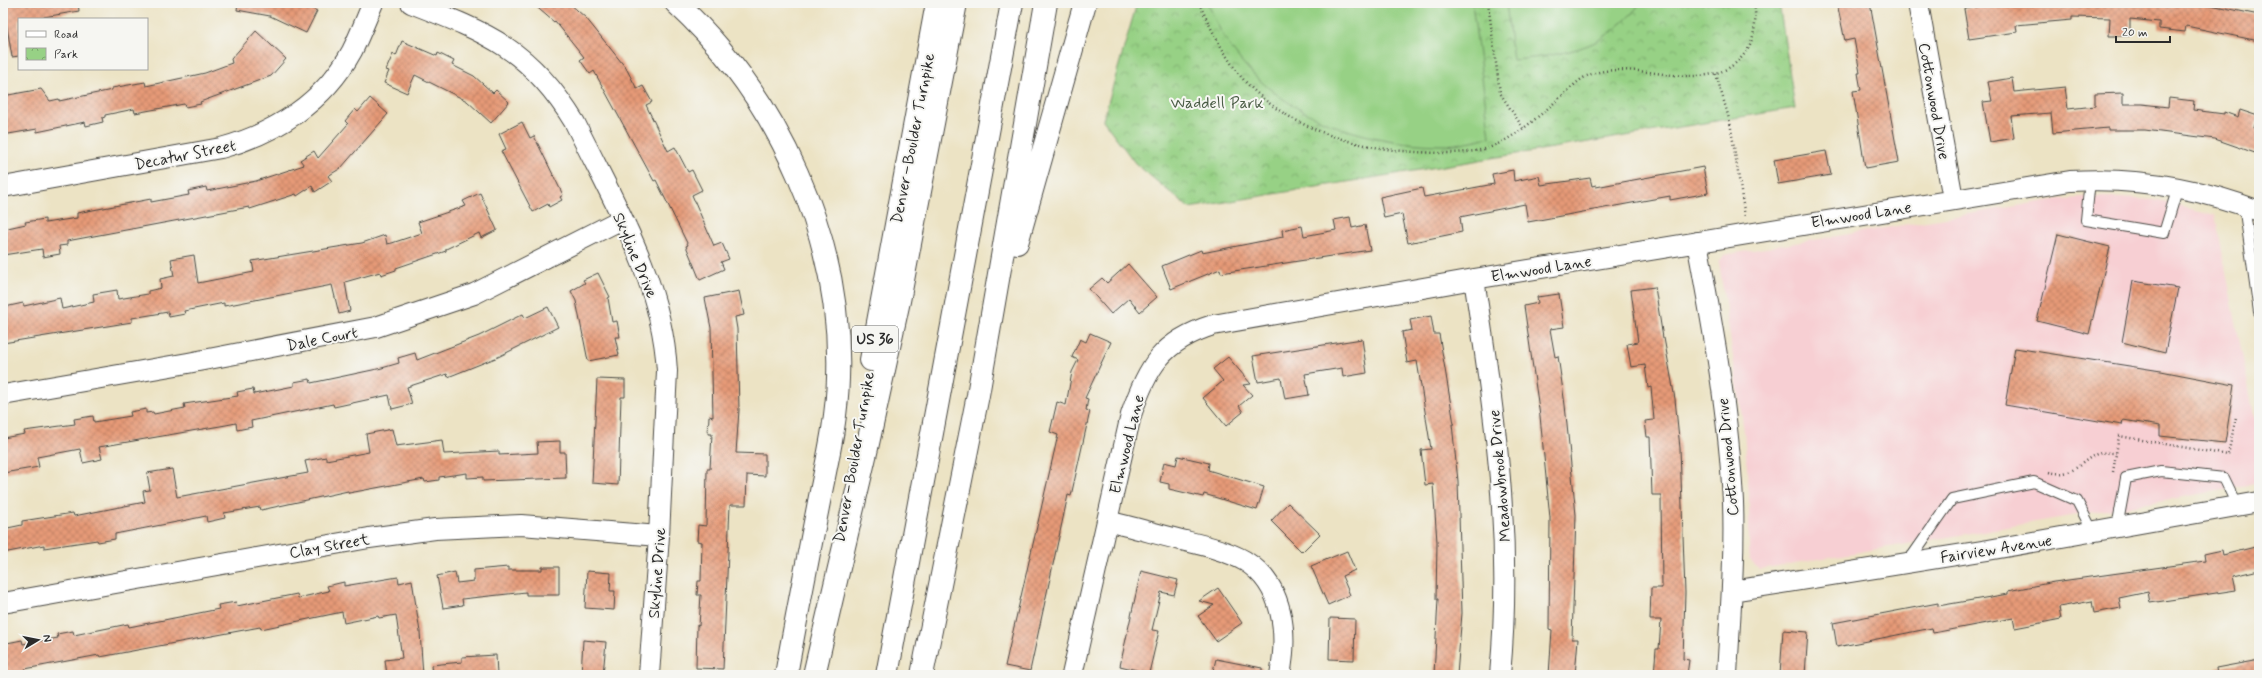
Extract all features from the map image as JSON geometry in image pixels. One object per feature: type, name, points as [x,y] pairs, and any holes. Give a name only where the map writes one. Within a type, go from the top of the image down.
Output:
[{"type":"highway","points":[[676,3],[723,51],[742,77],[779,134],[796,170],[814,218],[831,287],[837,334],[837,400],[828,458],[786,675]]},
{"type":"highway","name":"Denver–Boulder Turnpike","points":[[813,675],[937,3]]},
{"type":"highway","points":[[813,675],[867,448],[899,301],[956,3]]},
{"type":"highway","points":[[989,124],[1004,3]]},
{"type":"highway","points":[[887,675],[1012,3]]},
{"type":"highway","points":[[922,675],[978,395],[1046,3]]},
{"type":"highway","points":[[978,395],[1030,193],[1084,3]]},
{"type":"street","name":"Decatur Street","points":[[3,188],[221,148],[241,143],[271,130],[307,106],[327,86],[352,50],[373,3]]},
{"type":"street","name":"Skyline Drive","points":[[411,3],[459,22],[494,39],[526,61],[539,73],[563,104],[575,123],[646,271],[658,310],[665,349],[666,419],[649,675]]},
{"type":"street","name":"Cottonwood Drive","points":[[1918,3],[1952,199]]},
{"type":"street","name":"Elmwood Lane","points":[[1072,675],[1131,415],[1141,386],[1156,359],[1183,336],[1213,325],[1474,279],[1952,199],[2090,180],[2135,181],[2178,187],[2251,208]]},
{"type":"street","name":"Dale Court","points":[[3,395],[242,353],[376,327],[474,294],[622,219]]},
{"type":"street","name":"Cottonwood Drive","points":[[1696,242],[1714,338],[1730,454],[1733,503],[1732,591],[1727,675]]},
{"type":"street","name":"Meadowbrook Drive","points":[[1474,279],[1493,404],[1503,515],[1505,576],[1504,631],[1500,675]]},
{"type":"street","name":"Fairview Avenue","points":[[1732,591],[2117,528],[2259,502]]},
{"type":"street","points":[[1107,521],[1212,548],[1244,561],[1262,576],[1273,592],[1280,610],[1284,632],[1284,652],[1280,675]]},
{"type":"street","name":"Clay Street","points":[[3,603],[361,540],[435,529],[521,525],[659,536]]},
{"type":"lane","points":[[2090,180],[2086,220],[2164,233],[2178,187]]},
{"type":"lane","points":[[2251,208],[2259,312]]},
{"type":"lane","points":[[2117,528],[2126,478],[2161,471],[2224,478],[2238,507]]},
{"type":"lane","points":[[1907,563],[1952,499],[2034,482],[2076,501],[2093,532]]},
{"type":"path","points":[[1199,3],[1215,37],[1239,73],[1264,98],[1289,116],[1319,131],[1355,143],[1388,150],[1429,153],[1462,152],[1490,147],[1524,128],[1589,75],[1608,71],[1633,70],[1691,76],[1716,74],[1738,63],[1749,48],[1754,34],[1756,16],[1754,3]]},
{"type":"path","points":[[1488,3],[1500,93],[1524,128]]},
{"type":"path","points":[[1716,74],[1730,122],[1748,233]]},
{"type":"shaded area","points":[[2103,197],[2154,200],[2215,215],[2259,441],[2259,481],[2247,486],[1760,569],[1749,559],[1749,494],[1744,431],[1719,262],[1724,255],[2059,199]]},
{"type":"green space","name":"Waddell Park","points":[[1137,3],[1779,3],[1795,108],[1189,208],[1135,163],[1103,120]]},
{"type":"green space","points":[[1208,3],[1472,3],[1490,137],[1448,145],[1405,143],[1369,136],[1334,125],[1302,110],[1272,91],[1246,66],[1224,37]]},
{"type":"green space","points":[[1506,3],[1641,3],[1618,26],[1593,43],[1559,54],[1513,60]]},
{"type":"building","points":[[3,3],[78,3],[79,11],[44,18],[18,18],[18,56],[12,57]]},
{"type":"building","points":[[238,3],[299,3],[317,11],[306,33],[270,16],[237,10]]},
{"type":"building","points":[[532,3],[569,3],[586,18],[626,68],[637,89],[643,86],[652,102],[646,105],[668,151],[675,147],[688,172],[692,170],[702,190],[692,195],[714,246],[722,243],[729,259],[721,262],[724,269],[700,280],[686,246],[688,245],[656,180],[654,181],[594,71],[590,74],[580,60],[584,57],[555,21],[554,22]]},
{"type":"building","points":[[1837,3],[1870,3],[1899,162],[1865,168],[1853,91],[1861,90],[1858,73],[1860,73],[1854,39],[1845,41]]},
{"type":"building","points":[[1999,3],[2201,3],[2259,15],[2259,41],[2186,26],[2185,32],[2159,29],[2159,22],[2130,19],[2130,36],[2109,36],[2110,18],[2072,17],[2072,20],[2016,25],[2017,32],[1969,39],[1964,9]]},
{"type":"building","points":[[256,31],[286,59],[271,76],[200,102],[201,104],[185,107],[184,104],[135,113],[134,109],[105,115],[105,117],[102,118],[103,122],[86,126],[85,122],[37,132],[37,129],[3,135],[3,96],[41,89],[50,101],[59,99],[59,101],[112,90],[112,88],[145,82],[146,86],[205,73],[232,63],[231,59]]},
{"type":"building","points":[[402,41],[437,56],[438,53],[454,61],[452,65],[474,76],[493,93],[496,90],[509,102],[491,123],[467,101],[415,75],[407,93],[384,83],[389,71],[386,70],[393,54],[396,56]]},
{"type":"building","points":[[2012,78],[2014,92],[2065,87],[2068,109],[2095,106],[2095,94],[2123,93],[2123,104],[2142,104],[2168,107],[2169,98],[2194,101],[2193,110],[2224,114],[2224,112],[2238,117],[2240,110],[2258,116],[2254,128],[2259,130],[2259,142],[2255,153],[2215,139],[2145,130],[2108,130],[2108,128],[2053,133],[2051,113],[2011,116],[2014,138],[1990,142],[1983,102],[1992,101],[1988,82]]},
{"type":"building","points":[[370,98],[388,114],[341,168],[328,176],[332,181],[315,192],[312,186],[297,196],[296,194],[250,209],[249,207],[67,241],[67,245],[59,246],[60,254],[43,257],[42,249],[3,255],[3,229],[26,224],[25,222],[45,219],[45,223],[77,218],[77,213],[151,199],[151,202],[189,195],[188,191],[206,187],[207,191],[256,181],[304,165],[300,160],[314,151],[318,158],[348,124],[345,121],[355,109],[358,112]]},
{"type":"building","points":[[522,122],[530,138],[534,136],[563,195],[560,197],[562,200],[549,207],[548,204],[533,212],[501,151],[506,149],[499,134]]},
{"type":"building","points":[[1826,151],[1831,175],[1778,184],[1774,160]]},
{"type":"building","points":[[1703,167],[1708,193],[1670,200],[1670,196],[1528,222],[1525,204],[1460,217],[1462,232],[1408,243],[1402,214],[1384,218],[1380,197],[1422,188],[1424,197],[1494,184],[1492,174],[1513,170],[1514,181],[1539,176],[1541,185],[1590,178],[1592,186],[1596,185],[1596,187]]},
{"type":"building","points":[[480,193],[497,230],[481,238],[479,233],[446,249],[446,251],[396,268],[396,270],[381,275],[380,272],[345,282],[350,311],[339,314],[332,285],[224,306],[224,303],[184,311],[185,314],[169,317],[168,312],[132,318],[132,322],[3,343],[3,317],[6,316],[5,307],[23,303],[24,306],[60,298],[62,309],[94,302],[93,294],[117,290],[118,299],[148,294],[148,291],[161,288],[160,279],[174,276],[171,259],[194,255],[198,283],[254,272],[252,261],[362,243],[385,235],[387,244],[392,243],[422,233],[418,222],[466,206],[463,201]]},
{"type":"building","points":[[1350,217],[1352,228],[1365,225],[1370,250],[1221,273],[1220,269],[1171,289],[1162,266],[1201,250],[1202,253],[1283,237],[1282,230],[1302,226],[1304,236],[1336,230],[1334,220]]},
{"type":"building","points":[[2058,234],[2110,247],[2089,334],[2037,321]]},
{"type":"building","points":[[1128,264],[1157,297],[1140,312],[1129,298],[1111,314],[1089,289],[1102,278],[1107,283]]},
{"type":"building","points":[[598,273],[610,297],[608,298],[612,322],[617,321],[620,337],[615,337],[619,355],[588,361],[576,301],[571,291],[585,283],[583,280]]},
{"type":"building","points":[[2133,281],[2178,288],[2165,353],[2122,342]]},
{"type":"building","points":[[1655,287],[1675,399],[1680,448],[1685,593],[1683,659],[1689,660],[1687,675],[1654,675],[1656,649],[1659,649],[1661,620],[1650,620],[1651,588],[1662,588],[1661,495],[1652,495],[1650,437],[1647,437],[1645,421],[1654,420],[1651,387],[1648,388],[1645,365],[1631,367],[1627,344],[1638,342],[1631,290]]},
{"type":"building","points":[[739,291],[744,315],[735,317],[737,329],[739,410],[736,453],[765,454],[765,476],[747,475],[746,505],[730,505],[723,669],[696,668],[697,625],[699,626],[701,595],[697,595],[698,581],[701,581],[702,542],[697,541],[698,525],[706,526],[707,469],[710,469],[712,434],[708,434],[709,416],[713,417],[711,328],[705,298]]},
{"type":"building","points":[[1559,294],[1564,327],[1550,329],[1555,357],[1558,356],[1565,405],[1576,515],[1572,639],[1578,639],[1575,675],[1549,675],[1552,630],[1549,629],[1550,518],[1540,416],[1524,306],[1538,303],[1537,297]]},
{"type":"building","points":[[548,307],[558,327],[498,357],[448,377],[447,374],[407,387],[412,404],[392,409],[389,395],[334,407],[333,404],[251,421],[252,427],[237,430],[236,423],[99,447],[102,459],[83,463],[80,449],[37,457],[39,467],[3,473],[3,438],[25,434],[24,431],[75,424],[74,419],[93,416],[94,422],[131,416],[130,412],[146,409],[146,413],[153,412],[154,414],[185,408],[184,404],[238,396],[237,392],[253,389],[254,394],[294,386],[294,382],[310,379],[311,383],[382,368],[399,363],[398,358],[415,353],[417,360],[479,336],[523,314],[525,318]]},
{"type":"building","points":[[1431,316],[1434,334],[1439,334],[1454,424],[1452,424],[1458,481],[1462,613],[1457,675],[1434,675],[1438,599],[1436,599],[1437,542],[1433,484],[1425,485],[1421,450],[1431,449],[1417,361],[1407,363],[1402,332],[1412,330],[1410,320]]},
{"type":"building","points":[[1090,333],[1111,342],[1085,398],[1088,399],[1086,410],[1090,411],[1071,496],[1068,495],[1030,671],[1005,666],[1058,435],[1050,432],[1057,402],[1066,405],[1072,372],[1078,360],[1072,357],[1080,339],[1086,342]]},
{"type":"building","points":[[1362,339],[1367,373],[1343,377],[1342,368],[1305,374],[1309,395],[1285,399],[1281,378],[1258,382],[1253,356]]},
{"type":"building","points":[[2015,348],[2161,371],[2234,385],[2225,443],[2160,436],[2160,426],[2123,420],[2122,425],[2005,405]]},
{"type":"building","points":[[1228,357],[1251,384],[1243,385],[1252,395],[1239,406],[1243,412],[1226,426],[1203,398],[1223,381],[1213,369]]},
{"type":"building","points":[[597,379],[625,380],[625,397],[621,397],[618,485],[592,483]]},
{"type":"building","points":[[392,429],[396,446],[442,440],[444,454],[499,451],[499,455],[538,453],[537,442],[560,441],[560,452],[565,452],[566,478],[483,481],[483,477],[467,478],[467,473],[439,477],[439,480],[425,482],[424,479],[349,493],[348,491],[261,510],[260,507],[224,513],[225,518],[207,522],[206,516],[115,534],[115,539],[98,542],[97,540],[44,548],[44,545],[3,553],[3,529],[22,525],[22,521],[73,513],[74,516],[145,502],[143,491],[150,490],[147,473],[172,469],[177,497],[308,473],[305,461],[326,457],[326,460],[369,452],[366,434]]},
{"type":"building","points":[[1178,456],[1209,463],[1208,470],[1264,487],[1257,510],[1204,494],[1203,497],[1169,489],[1169,484],[1160,482],[1164,462],[1176,465]]},
{"type":"building","points":[[1288,503],[1320,534],[1302,552],[1271,521]]},
{"type":"building","points":[[2259,546],[2259,570],[2233,576],[2236,590],[2150,603],[2148,592],[2119,598],[2121,608],[2094,613],[2092,601],[2059,607],[2061,619],[2015,628],[2013,618],[1933,633],[1932,628],[1837,647],[1833,623],[1938,603],[1938,606],[2008,594],[2008,591],[2054,582],[2205,561],[2204,554],[2222,550],[2223,555]]},
{"type":"building","points":[[1347,551],[1355,570],[1342,576],[1350,595],[1328,605],[1311,566]]},
{"type":"building","points":[[508,567],[508,570],[542,570],[542,567],[559,567],[559,595],[526,595],[526,592],[462,599],[463,605],[443,608],[437,576],[455,572],[457,583],[474,581],[474,570]]},
{"type":"building","points":[[587,571],[611,573],[610,591],[615,591],[614,610],[585,608]]},
{"type":"building","points":[[1141,571],[1178,580],[1174,595],[1161,592],[1152,630],[1159,631],[1149,673],[1120,666]]},
{"type":"building","points":[[398,577],[399,583],[412,580],[420,632],[423,675],[387,675],[385,660],[402,658],[396,615],[379,618],[378,616],[344,623],[342,612],[261,629],[260,627],[100,657],[99,655],[25,669],[26,675],[7,675],[7,671],[3,672],[3,648],[8,647],[7,643],[22,640],[23,644],[58,638],[57,634],[73,631],[74,635],[128,624],[129,627],[219,609],[218,605],[236,602],[237,606],[297,594],[298,598],[329,591],[327,586],[344,582],[344,586]]},
{"type":"building","points":[[1218,588],[1242,623],[1216,641],[1198,616],[1214,605],[1199,601]]},
{"type":"building","points":[[1330,618],[1355,619],[1354,660],[1329,659]]},
{"type":"building","points":[[1783,630],[1808,632],[1805,675],[1780,675]]},
{"type":"building","points":[[583,640],[606,642],[603,675],[581,675]]},
{"type":"building","points":[[496,655],[497,675],[432,675],[431,665],[462,662],[462,657]]},
{"type":"building","points":[[1216,659],[1262,668],[1262,675],[1212,675]]},
{"type":"building","points":[[2259,660],[2259,675],[2217,675],[2216,668]]}]
